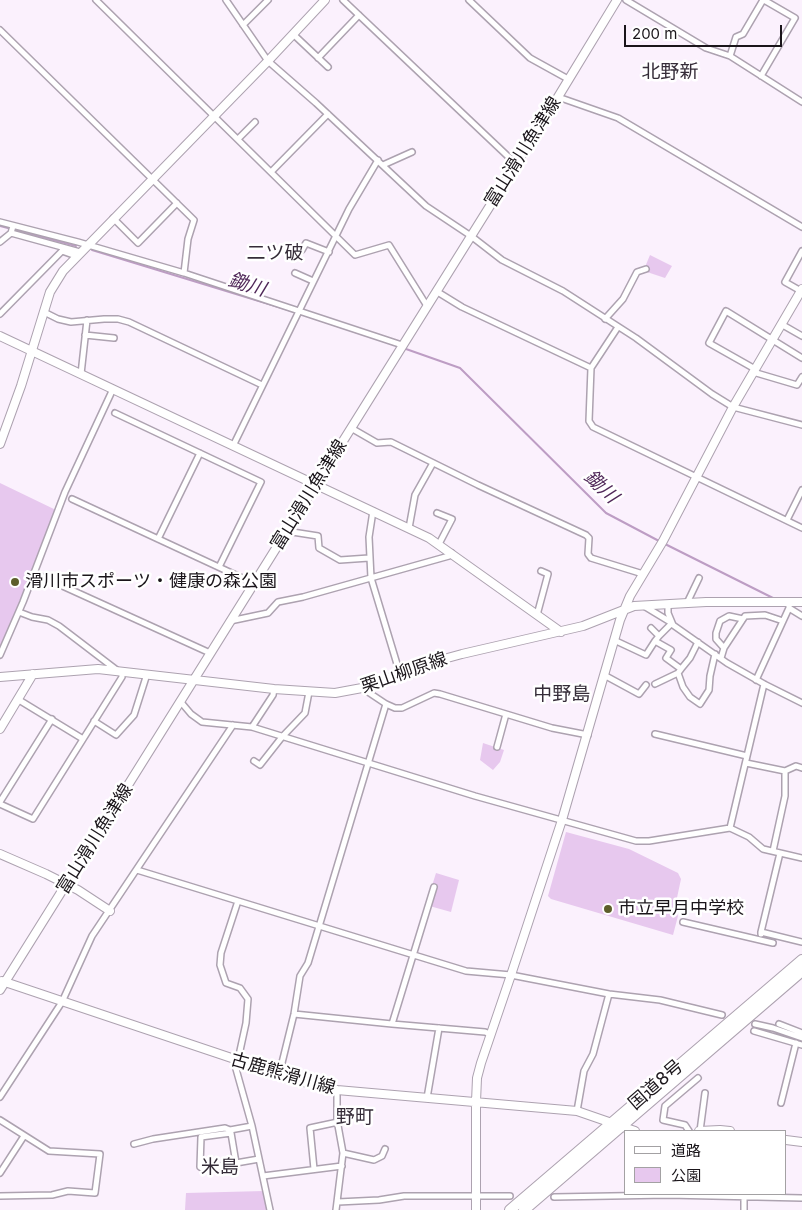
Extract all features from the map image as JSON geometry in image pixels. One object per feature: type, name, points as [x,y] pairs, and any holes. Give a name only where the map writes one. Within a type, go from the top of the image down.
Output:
[{"type":"highway","name":"国道8号","points":[[524,1210],[616,1125],[802,960]]},
{"type":"highway","name":"国道8号","points":[[510,1210],[802,971]]},
{"type":"main road","points":[[0,444],[50,292],[63,270],[325,0]]},
{"type":"main road","name":"富山滑川魚津線","points":[[0,990],[2,981],[66,884],[617,0]]},
{"type":"main road","points":[[476,1210],[476,1102],[478,1078],[490,1034],[512,975],[562,820],[624,610],[663,541],[733,407],[801,290]]},
{"type":"main road","points":[[0,336],[409,528],[439,544],[561,632]]},
{"type":"main road","name":"栗山柳原線","points":[[0,677],[98,669],[274,689],[335,693],[362,688],[462,654],[561,632],[643,605],[688,603],[789,605],[802,602]]},
{"type":"main road","points":[[0,729],[33,674]]},
{"type":"main road","points":[[0,854],[66,884],[110,911]]},
{"type":"main road","name":"古鹿熊滑川線","points":[[2,981],[279,1075],[337,1090],[577,1111],[632,1130]]},
{"type":"main road","points":[[787,1140],[802,1142]]},
{"type":"street","points":[[96,0],[355,255],[389,245],[427,306]]},
{"type":"street","points":[[226,0],[268,60],[426,206],[471,236],[502,260],[562,291],[636,338],[712,394],[733,407],[802,425]]},
{"type":"street","points":[[243,25],[268,0]]},
{"type":"street","points":[[343,0],[516,164]]},
{"type":"street","points":[[469,0],[530,58],[568,79]]},
{"type":"street","points":[[626,0],[706,48],[730,56],[802,102]]},
{"type":"street","points":[[730,56],[736,37],[743,34],[764,0],[795,18],[761,76]]},
{"type":"street","points":[[318,58],[359,15]]},
{"type":"street","points":[[0,30],[194,220],[188,239],[184,273]]},
{"type":"street","points":[[293,34],[328,67]]},
{"type":"street","points":[[558,97],[618,118],[802,227]]},
{"type":"street","points":[[271,172],[328,114]]},
{"type":"street","points":[[238,139],[255,122]]},
{"type":"street","points":[[383,165],[412,152]]},
{"type":"street","points":[[233,446],[349,209],[378,160]]},
{"type":"street","points":[[113,218],[138,243],[177,203]]},
{"type":"street","points":[[0,222],[12,229],[78,254]]},
{"type":"street","points":[[12,229],[86,245],[184,273],[402,345]]},
{"type":"street","points":[[0,242],[12,229]]},
{"type":"street","points":[[294,250],[302,250],[306,243],[329,252]]},
{"type":"street","points":[[0,314],[62,251],[78,254]]},
{"type":"street","points":[[801,290],[784,282],[802,251]]},
{"type":"street","points":[[605,319],[624,299],[637,272],[646,269]]},
{"type":"street","points":[[294,273],[313,281]]},
{"type":"street","points":[[436,291],[462,307],[591,368]]},
{"type":"street","points":[[802,358],[726,311],[709,342],[754,371],[797,386],[802,377]]},
{"type":"street","points":[[44,312],[58,319],[71,322],[118,319],[129,322],[262,385]]},
{"type":"street","points":[[81,374],[87,320]]},
{"type":"street","points":[[781,324],[802,336]]},
{"type":"street","points":[[618,327],[591,368],[589,421],[593,427],[802,528]]},
{"type":"street","points":[[86,334],[114,338]]},
{"type":"street","points":[[0,655],[19,612],[65,492],[113,389]]},
{"type":"street","points":[[115,413],[261,482],[219,567]]},
{"type":"street","points":[[351,428],[377,443],[391,442],[586,535],[589,538],[588,554],[591,558],[643,574]]},
{"type":"street","points":[[158,539],[200,453]]},
{"type":"street","points":[[409,528],[415,495],[433,463]]},
{"type":"street","points":[[787,520],[802,490]]},
{"type":"street","points":[[72,499],[253,583]]},
{"type":"street","points":[[373,511],[369,538],[371,578],[400,674]]},
{"type":"street","points":[[438,513],[452,519],[439,544]]},
{"type":"street","points":[[286,531],[318,536],[319,548],[340,560],[369,558]]},
{"type":"street","points":[[230,621],[268,613],[278,602],[371,578],[448,556],[452,553]]},
{"type":"street","points":[[537,615],[548,574],[540,571]]},
{"type":"street","points":[[34,574],[210,652]]},
{"type":"street","points":[[688,603],[700,578]]},
{"type":"street","points":[[668,604],[668,612],[672,623]]},
{"type":"street","points":[[643,605],[756,680],[802,703]]},
{"type":"street","points":[[756,680],[789,605],[802,616]]},
{"type":"street","points":[[19,612],[48,620],[59,626],[120,671],[122,677],[33,819],[0,803],[52,719]]},
{"type":"street","points":[[721,658],[724,648],[745,616],[765,615],[783,621]]},
{"type":"street","points":[[724,648],[716,639],[720,621],[729,616],[738,616],[743,619]]},
{"type":"street","points":[[614,640],[646,655],[657,638],[672,623]]},
{"type":"street","points":[[651,628],[657,638],[670,650],[666,658],[679,671],[683,687],[690,697],[700,704],[709,690],[715,654]]},
{"type":"street","points":[[655,684],[679,671],[690,658],[698,642]]},
{"type":"street","points":[[94,721],[116,735],[134,715],[147,674]]},
{"type":"street","points":[[604,675],[639,694],[646,685]]},
{"type":"street","points":[[730,828],[764,684]]},
{"type":"street","points":[[362,688],[395,708],[402,708],[434,694],[440,694],[552,728],[588,735]]},
{"type":"street","points":[[252,727],[273,695],[274,689]]},
{"type":"street","points":[[254,761],[260,765],[282,737],[305,713],[309,692]]},
{"type":"street","points":[[19,700],[83,739]]},
{"type":"street","points":[[180,701],[191,714],[202,722],[252,727],[368,764],[636,841],[649,841],[730,828],[749,837],[763,849],[802,858]]},
{"type":"street","points":[[279,1075],[294,1014],[300,976],[308,963],[320,927],[386,704]]},
{"type":"street","points":[[497,747],[506,714]]},
{"type":"street","points":[[0,1098],[62,1002],[92,936],[234,725]]},
{"type":"street","points":[[655,734],[747,756]]},
{"type":"street","points":[[746,763],[786,771],[796,766],[802,768]]},
{"type":"street","points":[[773,851],[786,796],[786,771]]},
{"type":"street","points":[[760,939],[780,853]]},
{"type":"street","points":[[137,870],[466,971],[512,975],[609,994],[660,1000],[722,1016]]},
{"type":"street","points":[[392,1024],[434,887]]},
{"type":"street","points":[[238,901],[220,960],[226,984],[240,988],[248,999],[246,1023],[236,1061],[236,1069],[252,1126],[270,1210]]},
{"type":"street","points":[[683,922],[773,943]]},
{"type":"street","points":[[761,932],[802,942]]},
{"type":"street","points":[[577,1111],[584,1071],[593,1054],[609,994]]},
{"type":"street","points":[[294,1014],[486,1032],[490,1034]]},
{"type":"street","points":[[756,1024],[802,1038]]},
{"type":"street","points":[[779,1024],[802,1033]]},
{"type":"street","points":[[427,1098],[439,1028]]},
{"type":"street","points":[[754,1031],[802,1046]]},
{"type":"street","points":[[781,1103],[796,1043]]},
{"type":"street","points":[[688,1130],[685,1125],[662,1120],[665,1106],[698,1078]]},
{"type":"street","points":[[336,1210],[343,1154],[338,1122],[337,1090]]},
{"type":"street","points":[[699,1130],[705,1093]]},
{"type":"street","points":[[0,1120],[49,1152],[100,1154],[95,1194],[68,1192],[52,1195],[0,1196]]},
{"type":"street","points":[[314,1169],[310,1128],[338,1122]]},
{"type":"street","points":[[252,1126],[201,1138],[200,1167],[206,1170],[259,1158]]},
{"type":"street","points":[[134,1144],[192,1132],[224,1128],[231,1131]]},
{"type":"street","points":[[231,1131],[236,1163]]},
{"type":"street","points":[[0,1173],[24,1136]]},
{"type":"street","points":[[343,1154],[374,1160],[382,1156],[385,1149]]},
{"type":"street","points":[[263,1176],[342,1166]]},
{"type":"street","points":[[744,1195],[744,1210]]},
{"type":"street","points":[[554,1197],[744,1195],[802,1198]]},
{"type":"street","points":[[338,1202],[379,1200],[404,1196],[510,1196]]},
{"type":"green space","points":[[650,255],[672,266],[665,278],[647,272],[645,267]]},
{"type":"green space","name":"滑川市スポーツ・健康の森公園","points":[[0,483],[58,511],[0,653]]},
{"type":"green space","points":[[483,743],[504,750],[500,762],[493,770],[480,760]]},
{"type":"green space","points":[[566,832],[629,849],[678,873],[681,879],[675,907],[678,916],[673,935],[551,899],[548,896]]},
{"type":"green space","points":[[436,873],[459,880],[451,912],[426,905]]},
{"type":"green space","points":[[264,1191],[268,1210],[185,1210],[186,1193]]},
{"type":"waterway","name":"鋤川","points":[[0,226],[76,246]]},
{"type":"waterway","name":"鋤川","points":[[92,250],[298,313]]},
{"type":"waterway","name":"鋤川","points":[[316,319],[395,345]]},
{"type":"waterway","name":"鋤川","points":[[406,349],[460,368],[606,513],[659,541]]},
{"type":"waterway","name":"鋤川","points":[[663,543],[773,598]]},
{"type":"place","name":"滑川市スポーツ・健康の森公園","points":[[15,582]]},
{"type":"place","name":"市立早月中学校","points":[[608,909]]},
{"type":"district","name":"北野新","points":[[670,72]]},
{"type":"district","name":"二ツ破","points":[[275,253]]},
{"type":"district","name":"中野島","points":[[562,694]]},
{"type":"district","name":"野町","points":[[355,1117]]},
{"type":"district","name":"米島","points":[[220,1167]]}]
